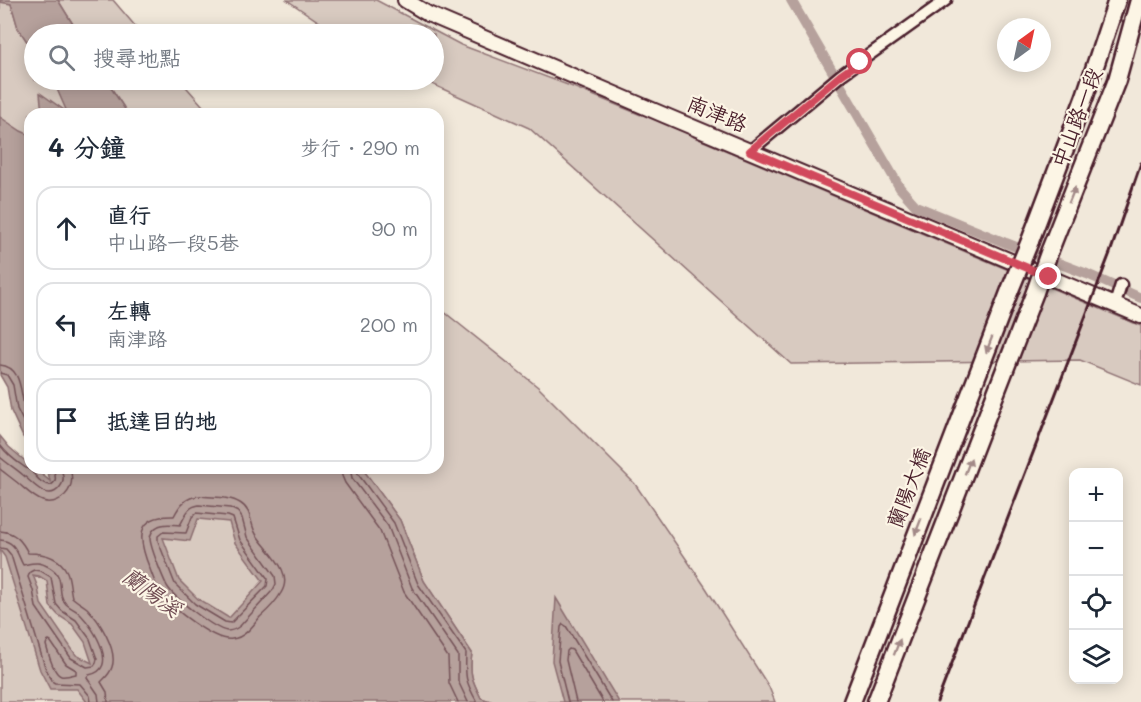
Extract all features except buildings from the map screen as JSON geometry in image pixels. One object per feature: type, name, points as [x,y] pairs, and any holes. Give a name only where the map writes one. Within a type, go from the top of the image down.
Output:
[{"type":"main road","name":"中山路一段","points":[[1010,290],[1085,96],[1117,0]]},
{"type":"main road","name":"中山路一段","points":[[876,702],[1117,80],[1139,0]]},
{"type":"main road","name":"蘭陽大橋","points":[[852,702],[1010,290]]},
{"type":"street","name":"南津路","points":[[405,0],[428,14],[750,151],[1118,295],[1141,316]]},
{"type":"street","points":[[750,151],[835,81],[946,0]]},
{"type":"shaded area","points":[[0,0],[10,0],[18,28],[24,37],[24,90],[67,90],[86,108],[24,108],[24,202],[0,188]]},
{"type":"shaded area","points":[[58,0],[113,0],[133,24],[73,24]]},
{"type":"shaded area","points":[[287,0],[376,0],[421,24],[322,24]]},
{"type":"shaded area","points":[[444,36],[461,45],[641,115],[583,89],[586,83],[696,132],[694,137],[1141,326],[1141,385],[1080,360],[791,364],[529,128],[444,90]]},
{"type":"shaded area","points":[[112,90],[189,90],[205,108],[124,108]]},
{"type":"shaded area","points":[[444,312],[538,387],[635,484],[706,588],[769,687],[775,702],[493,702],[481,698],[472,677],[472,653],[424,581],[400,520],[366,474],[444,474]]},
{"type":"shaded area","points":[[192,474],[203,474],[274,524],[262,656],[146,556]]},
{"type":"shaded area","points":[[0,550],[20,568],[47,581],[151,702],[0,702]]},
{"type":"water","points":[[0,0],[58,0],[73,24],[24,24],[24,37],[18,28],[11,4],[0,2]]},
{"type":"water","points":[[57,90],[112,90],[124,108],[65,108]]},
{"type":"water","points":[[40,93],[61,108],[41,108]]},
{"type":"water","points":[[0,117],[24,132],[24,438],[11,411],[7,387],[0,375]]},
{"type":"water","name":"蘭陽溪","points":[[0,436],[24,460],[24,474],[41,474],[50,481],[48,474],[366,474],[400,520],[424,581],[472,653],[472,677],[481,698],[493,702],[87,702],[77,689],[50,689],[40,670],[5,557],[0,550]],"holes":[[[198,519],[229,522],[235,543],[263,581],[229,618],[198,599],[179,580],[163,538],[190,541]],[[33,575],[47,581],[50,606],[58,615],[72,624],[85,642],[92,663],[76,655],[41,604]]]},
{"type":"water","points":[[556,598],[619,702],[563,702],[552,661]]},
{"type":"waterway","points":[[791,0],[900,188],[916,206],[1141,298]]},
{"type":"railway","points":[[937,702],[1110,253],[1141,163]]},
{"type":"route","points":[[860,62],[841,75],[750,151],[1049,277]]}]
